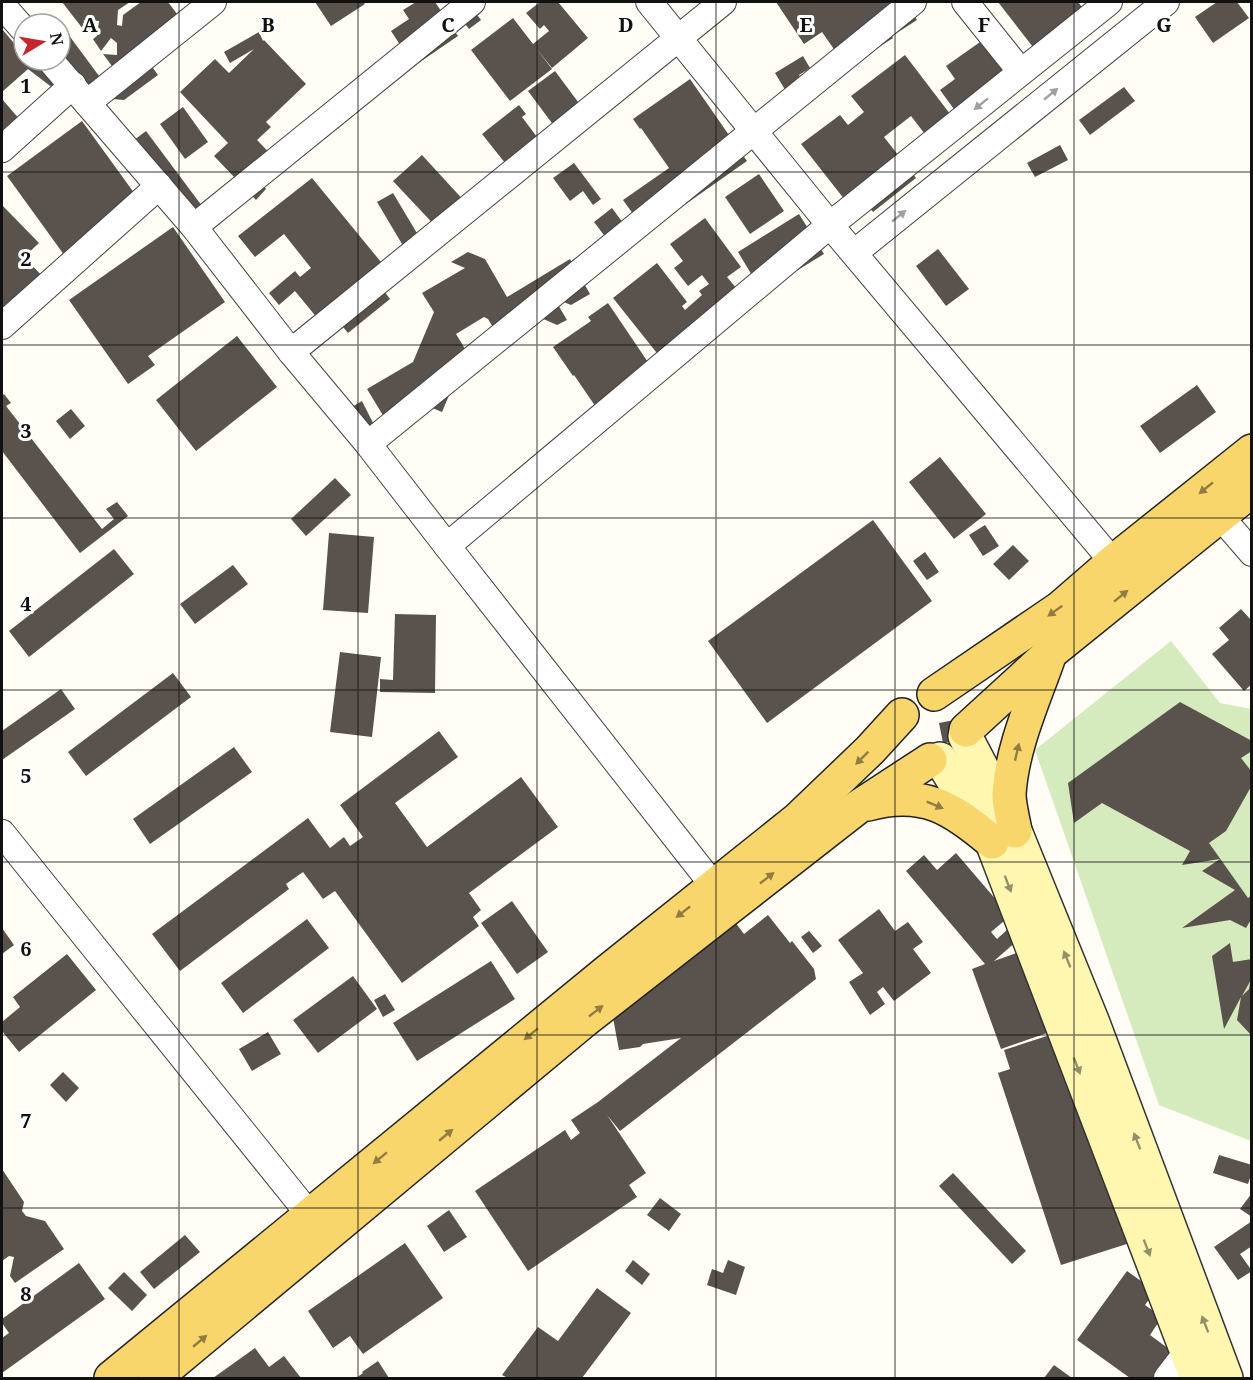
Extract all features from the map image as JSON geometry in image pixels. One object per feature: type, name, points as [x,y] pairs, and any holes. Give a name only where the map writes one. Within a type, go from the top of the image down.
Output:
[{"type":"main road","points":[[934,694],[1060,608],[1113,562],[1251,451]]},
{"type":"main road","points":[[965,733],[1049,654],[1251,490]]},
{"type":"main road","points":[[858,807],[885,800],[918,799],[931,802],[970,823],[1003,837],[1011,774],[1020,737],[1049,654]]},
{"type":"main road","points":[[111,1378],[318,1225],[585,1020],[722,897],[870,750],[915,699],[934,694],[945,696],[961,709],[965,719],[965,733],[959,747],[951,754],[935,759],[858,807],[722,897]]},
{"type":"main road","points":[[902,715],[901,735],[905,744],[920,757],[935,759]]},
{"type":"main road","points":[[155,1378],[318,1225]]},
{"type":"street","points":[[2,149],[213,2]]},
{"type":"street","points":[[194,227],[472,2]]},
{"type":"street","points":[[649,2],[830,225],[1113,562]]},
{"type":"street","points":[[291,352],[723,2]]},
{"type":"street","points":[[368,444],[913,2]]},
{"type":"street","points":[[965,2],[1021,72]]},
{"type":"street","points":[[447,546],[830,225],[1109,2]]},
{"type":"street","points":[[854,253],[1166,2]]},
{"type":"street","points":[[2,5],[12,16]]},
{"type":"street","points":[[61,72],[194,227],[291,352],[368,444],[722,897]]},
{"type":"street","points":[[2,326],[159,186]]},
{"type":"street","points":[[1219,515],[1251,553]]},
{"type":"street","points":[[965,733],[1192,1365],[1167,1378]]},
{"type":"street","points":[[935,759],[1003,837],[1093,1023],[1226,1378]]},
{"type":"street","points":[[2,832],[318,1225]]},
{"type":"green space","points":[[1171,641],[1220,703],[1251,709],[1251,1141],[1159,1105],[1035,750]]},
{"type":"building","points":[[62,2],[130,2],[118,10],[117,25],[122,26],[123,15],[141,2],[168,2],[193,35],[162,58],[145,57],[158,75],[124,100],[62,95],[32,72],[72,72],[72,39],[102,80],[115,70],[103,54],[117,55],[117,43],[111,38],[101,51],[93,39],[97,36],[99,21],[84,20],[83,29]]},
{"type":"building","points":[[315,2],[363,2],[365,4],[331,26]]},
{"type":"building","points":[[416,2],[435,2],[458,36],[414,66],[391,31],[409,19],[403,10]]},
{"type":"building","points":[[449,2],[472,2],[469,4],[481,20],[469,29]]},
{"type":"building","points":[[540,2],[558,2],[588,38],[552,68],[536,48],[552,69],[510,101],[471,50],[513,18],[533,44],[549,31],[544,25],[540,29],[526,13]]},
{"type":"building","points":[[776,2],[929,2],[912,13],[917,20],[847,68],[822,32],[804,44]]},
{"type":"building","points":[[998,2],[1078,2],[1086,12],[1036,51]]},
{"type":"building","points":[[1217,2],[1237,2],[1249,18],[1213,43],[1195,17]]},
{"type":"building","points":[[2,29],[12,41],[12,72],[25,72],[2,92]]},
{"type":"building","points":[[259,32],[263,41],[306,84],[266,122],[271,127],[257,140],[282,166],[263,185],[266,189],[256,200],[214,156],[228,143],[180,92],[215,59],[229,73],[254,49],[230,63],[224,52]]},
{"type":"building","points":[[983,40],[1018,90],[967,127],[940,90],[955,79],[946,66]]},
{"type":"building","points":[[905,55],[960,127],[934,146],[911,116],[884,137],[916,178],[873,212],[864,200],[852,209],[801,144],[840,115],[848,125],[864,112],[851,96]]},
{"type":"building","points":[[803,56],[810,68],[799,75],[809,93],[793,103],[775,73]]},
{"type":"building","points":[[555,71],[593,122],[566,142],[528,91]]},
{"type":"building","points":[[690,79],[747,161],[646,232],[623,200],[669,168],[633,119]]},
{"type":"building","points":[[1124,87],[1135,101],[1090,135],[1079,120]]},
{"type":"building","points":[[2,99],[33,135],[2,163]]},
{"type":"building","points":[[519,105],[526,114],[522,117],[549,153],[509,168],[482,134]]},
{"type":"building","points":[[183,107],[208,142],[185,159],[160,124]]},
{"type":"building","points":[[82,121],[145,208],[70,263],[7,176]]},
{"type":"building","points":[[146,131],[211,218],[194,230],[129,144]]},
{"type":"building","points":[[1060,145],[1068,160],[1035,177],[1027,163]]},
{"type":"building","points":[[422,155],[467,204],[439,230],[393,181]]},
{"type":"building","points":[[574,163],[601,199],[593,205],[583,191],[570,201],[553,178]]},
{"type":"building","points":[[759,174],[784,211],[750,234],[725,197]]},
{"type":"building","points":[[312,178],[390,273],[378,283],[390,299],[348,333],[329,310],[318,319],[295,291],[279,305],[269,293],[295,271],[300,277],[311,268],[284,234],[255,257],[238,236]]},
{"type":"building","points":[[393,193],[424,245],[408,254],[377,202]]},
{"type":"building","points":[[2,205],[39,243],[24,257],[47,281],[2,315]]},
{"type":"building","points":[[612,208],[634,238],[616,251],[594,222]]},
{"type":"building","points":[[799,214],[824,254],[762,292],[738,252]]},
{"type":"building","points":[[705,218],[741,267],[727,277],[737,289],[672,372],[613,298],[657,263],[687,302],[682,306],[685,310],[702,295],[699,291],[709,284],[702,275],[688,286],[674,268],[683,261],[670,244]]},
{"type":"building","points":[[173,227],[225,302],[148,356],[155,365],[128,384],[69,300]]},
{"type":"building","points":[[938,249],[969,289],[946,306],[916,266]]},
{"type":"building","points":[[468,252],[485,259],[507,297],[570,259],[590,294],[571,305],[554,298],[567,320],[557,325],[523,310],[533,327],[503,344],[488,319],[484,317],[456,334],[479,372],[458,384],[450,393],[442,412],[423,404],[384,417],[367,389],[413,362],[434,312],[422,293],[465,268],[451,262]]},
{"type":"building","points":[[608,303],[658,377],[602,416],[553,347],[591,321],[588,317]]},
{"type":"building","points":[[237,336],[277,387],[196,451],[156,400]]},
{"type":"building","points":[[1197,385],[1216,412],[1160,453],[1140,426]]},
{"type":"building","points":[[4,394],[11,403],[6,406],[102,529],[114,519],[106,509],[117,502],[128,516],[80,553],[2,451],[2,396]]},
{"type":"building","points":[[362,401],[376,429],[360,439],[345,411]]},
{"type":"building","points":[[71,409],[85,426],[70,439],[56,421]]},
{"type":"building","points":[[940,457],[986,514],[954,539],[909,482]]},
{"type":"building","points":[[335,478],[351,495],[306,536],[291,519]]},
{"type":"building","points":[[873,520],[932,601],[767,723],[708,641]]},
{"type":"building","points":[[985,525],[999,546],[983,556],[969,535]]},
{"type":"building","points":[[329,533],[374,537],[368,613],[323,610]]},
{"type":"building","points":[[1013,545],[1029,561],[1009,580],[993,564]]},
{"type":"building","points":[[114,549],[134,574],[29,657],[9,631]]},
{"type":"building","points":[[925,552],[939,572],[927,580],[913,561]]},
{"type":"building","points":[[233,565],[248,584],[195,624],[180,604]]},
{"type":"building","points":[[1241,609],[1252,621],[1252,684],[1244,691],[1212,654],[1229,640],[1219,628]]},
{"type":"building","points":[[395,614],[436,615],[435,693],[380,692],[380,679],[393,680]]},
{"type":"building","points":[[340,652],[381,657],[372,737],[330,732]]},
{"type":"building","points":[[173,673],[191,697],[86,776],[68,752]]},
{"type":"building","points":[[61,689],[75,709],[2,760],[2,731]]},
{"type":"building","points":[[1180,702],[1252,741],[1252,751],[1241,758],[1252,772],[1252,785],[1226,831],[1209,843],[1248,898],[1252,895],[1252,918],[1246,928],[1230,920],[1182,928],[1235,890],[1202,871],[1220,859],[1182,865],[1190,851],[1102,803],[1074,823],[1068,783]]},
{"type":"building","points":[[959,719],[963,739],[943,743],[939,723]]},
{"type":"building","points":[[439,731],[458,757],[395,803],[427,847],[521,777],[558,827],[469,893],[481,910],[473,917],[479,926],[402,983],[335,891],[323,899],[303,872],[286,884],[289,889],[180,971],[152,934],[308,818],[330,848],[344,837],[350,846],[363,837],[340,805]]},
{"type":"building","points":[[234,747],[252,772],[150,844],[133,819]]},
{"type":"building","points":[[956,853],[1010,916],[991,932],[997,939],[1008,929],[1018,940],[994,961],[1022,951],[1050,1032],[1001,1049],[972,969],[985,964],[906,871],[924,855],[937,870]]},
{"type":"building","points":[[512,901],[548,952],[517,974],[481,923]]},
{"type":"building","points":[[879,909],[895,931],[908,922],[923,942],[913,949],[931,973],[894,1001],[883,987],[877,992],[885,1004],[870,1015],[849,982],[863,973],[838,940]]},
{"type":"building","points":[[768,915],[814,969],[816,979],[620,1131],[607,1115],[646,1173],[629,1185],[637,1197],[528,1271],[475,1191],[565,1130],[571,1140],[580,1133],[571,1120],[681,1038],[619,1050],[603,964],[621,950],[620,938],[735,922],[744,934]]},
{"type":"building","points":[[307,919],[329,948],[243,1013],[221,983]]},
{"type":"building","points":[[2,928],[14,945],[2,954]]},
{"type":"building","points":[[809,931],[822,946],[813,953],[801,937]]},
{"type":"building","points":[[1230,943],[1233,962],[1252,959],[1252,978],[1242,996],[1252,983],[1252,1036],[1237,1020],[1241,997],[1224,1029],[1212,956]]},
{"type":"building","points":[[67,954],[96,990],[19,1052],[2,1031],[2,1022],[20,1007],[13,997]]},
{"type":"building","points":[[491,961],[515,999],[417,1061],[393,1023]]},
{"type":"building","points":[[353,976],[377,1009],[318,1053],[293,1020]]},
{"type":"building","points":[[385,994],[395,1010],[383,1017],[374,1000]]},
{"type":"building","points":[[268,1032],[281,1054],[252,1071],[239,1049]]},
{"type":"building","points":[[1050,1035],[1133,1242],[1061,1265],[998,1073],[1010,1069],[1004,1050]]},
{"type":"building","points":[[63,1072],[79,1088],[66,1102],[50,1085]]},
{"type":"building","points":[[1219,1155],[1252,1165],[1248,1184],[1213,1173]]},
{"type":"building","points":[[2,1169],[24,1202],[22,1211],[26,1216],[45,1221],[64,1249],[15,1283],[10,1276],[14,1257],[9,1256],[2,1261]]},
{"type":"building","points":[[953,1173],[1026,1251],[1012,1264],[939,1186]]},
{"type":"building","points":[[1252,1193],[1252,1217],[1240,1209]]},
{"type":"building","points":[[660,1198],[681,1214],[669,1231],[647,1215]]},
{"type":"building","points":[[449,1210],[467,1237],[444,1252],[427,1226]]},
{"type":"building","points":[[1252,1221],[1252,1246],[1240,1254],[1252,1271],[1238,1280],[1214,1247]]},
{"type":"building","points":[[185,1235],[200,1252],[154,1289],[140,1272]]},
{"type":"building","points":[[405,1243],[443,1298],[363,1354],[350,1336],[333,1348],[308,1311]]},
{"type":"building","points":[[633,1260],[650,1274],[642,1285],[625,1271]]},
{"type":"building","points":[[728,1260],[745,1267],[736,1295],[707,1285],[712,1269],[723,1273]]},
{"type":"building","points":[[79,1263],[105,1299],[2,1373],[2,1338],[9,1333],[2,1319]]},
{"type":"building","points":[[1127,1271],[1155,1291],[1145,1305],[1162,1317],[1150,1335],[1196,1369],[1189,1378],[1130,1378],[1077,1340]]},
{"type":"building","points":[[124,1272],[147,1295],[132,1311],[108,1288]]},
{"type":"building","points":[[597,1288],[631,1313],[582,1378],[508,1378],[502,1375],[538,1327],[558,1341]]},
{"type":"building","points":[[255,1348],[269,1367],[284,1356],[301,1378],[213,1378]]},
{"type":"building","points":[[378,1361],[389,1378],[356,1378],[362,1372]]},
{"type":"building","points":[[1054,1365],[1072,1378],[1044,1378]]}]
